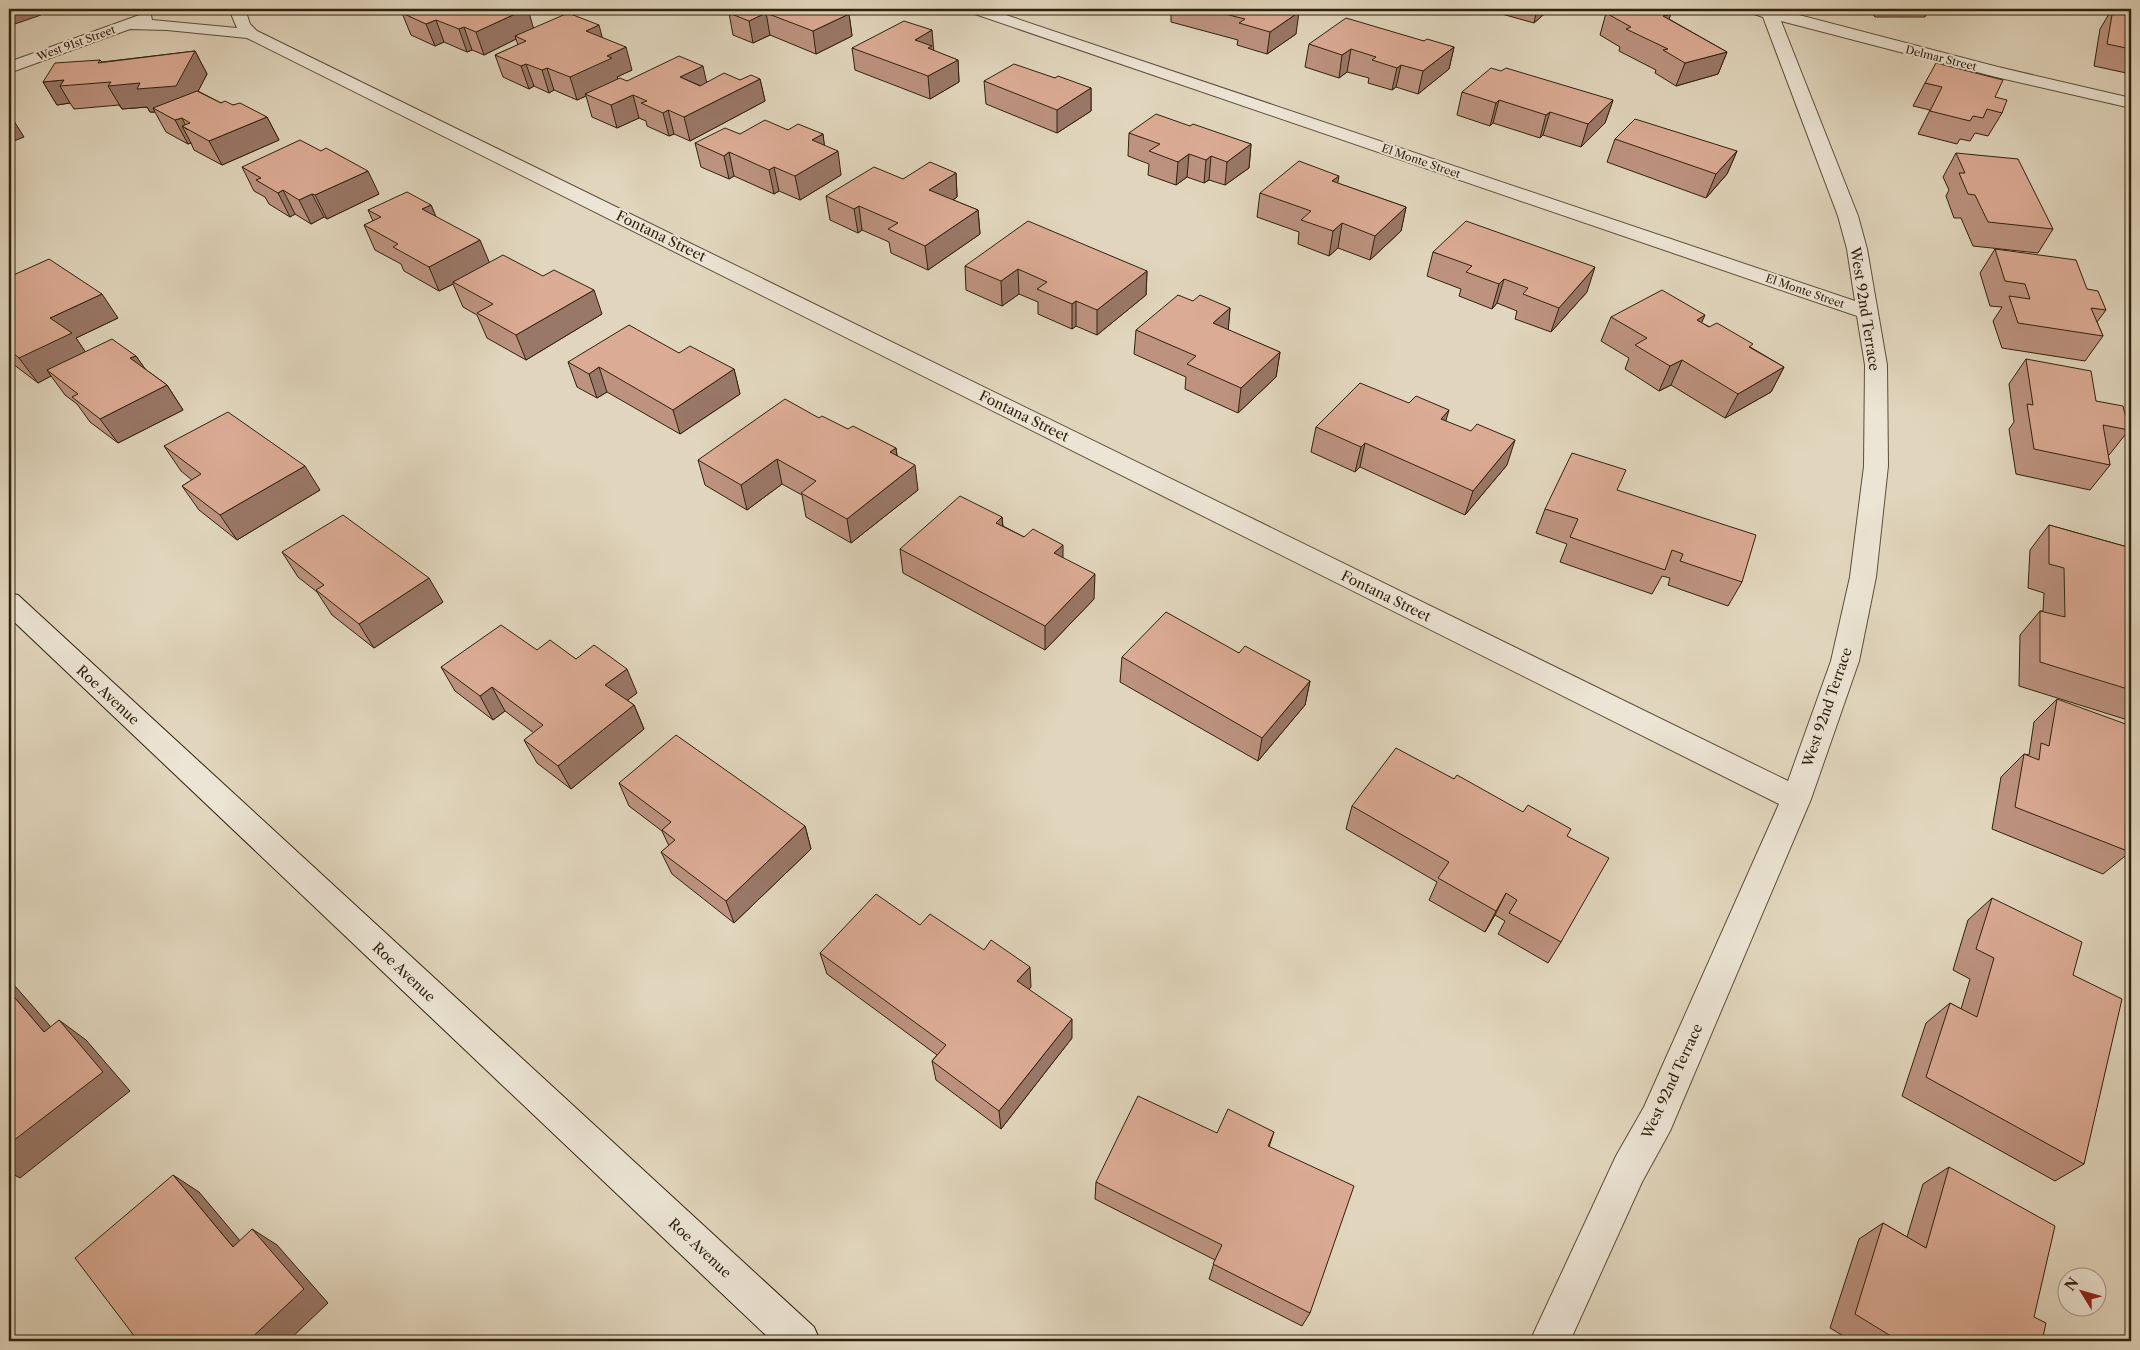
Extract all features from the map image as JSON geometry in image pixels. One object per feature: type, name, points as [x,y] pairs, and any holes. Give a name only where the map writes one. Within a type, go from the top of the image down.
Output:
[{"type":"street","name":"West 91st Street","points":[[9,68],[172,9]]},
{"type":"street","points":[[237,9],[243,25],[252,34]]},
{"type":"street","name":"El Monte Street","points":[[974,9],[1868,313]]},
{"type":"street","name":"West 92nd Terrace","points":[[1550,1341],[1629,1170],[1657,1119],[1796,798],[1845,661],[1863,576],[1876,466],[1876,365],[1868,313],[1848,216],[1763,10]]},
{"type":"street","name":"Delmar Street","points":[[1763,10],[1996,72],[2131,103]]},
{"type":"street","name":"Fontana Street","points":[[128,24],[167,25],[252,34],[1796,798]]},
{"type":"street","name":"Roe Avenue","points":[[9,602],[800,1341]]},
{"type":"building","points":[[413,9],[526,9],[476,32],[464,27],[459,29],[436,20],[426,24],[402,13]]},
{"type":"building","points":[[737,9],[836,9],[849,14],[813,31],[766,13],[749,21],[729,13]]},
{"type":"building","points":[[1205,9],[1289,9],[1299,12],[1270,32],[1239,23],[1245,19]]},
{"type":"building","points":[[1620,9],[1661,9],[1671,14],[1663,16],[1727,52],[1685,63],[1663,50],[1668,49],[1626,29],[1631,27],[1606,13]]},
{"type":"building","points":[[2113,9],[2131,10],[2131,49],[2107,44]]},
{"type":"building","points":[[568,13],[599,25],[586,31],[626,47],[607,56],[612,58],[570,77],[547,68],[542,70],[526,64],[521,66],[495,55],[526,41],[515,36]]},
{"type":"building","points":[[1346,18],[1424,41],[1427,39],[1454,47],[1423,71],[1401,65],[1397,68],[1372,60],[1376,57],[1351,49],[1342,55],[1309,44]]},
{"type":"building","points":[[904,21],[932,30],[915,40],[932,46],[928,48],[958,60],[928,76],[852,48]]},
{"type":"building","points":[[195,51],[176,86],[137,89],[140,83],[108,86],[111,82],[60,86],[64,80],[43,82],[55,63],[100,60],[98,63]]},
{"type":"building","points":[[679,56],[703,66],[680,77],[700,86],[724,73],[740,80],[751,75],[760,79],[684,117],[668,110],[663,113],[641,103],[647,101],[633,95],[611,105],[585,94],[620,78],[627,81]]},
{"type":"building","points":[[1936,63],[2003,80],[1995,97],[2007,100],[2002,113],[1987,109],[1983,118],[1973,116],[1970,121],[1930,111],[1942,87],[1925,83]]},
{"type":"building","points":[[1014,64],[1055,78],[1058,76],[1091,88],[1057,110],[984,81]]},
{"type":"building","points":[[1491,68],[1501,71],[1506,68],[1613,100],[1588,124],[1550,112],[1546,115],[1499,100],[1496,103],[1462,92]]},
{"type":"building","points":[[197,91],[221,103],[225,101],[233,105],[240,103],[267,117],[209,141],[182,126],[190,123],[182,118],[175,120],[153,108]]},
{"type":"building","points":[[1156,114],[1190,126],[1193,124],[1251,144],[1227,162],[1211,156],[1206,160],[1189,154],[1178,162],[1149,151],[1160,144],[1129,133]]},
{"type":"building","points":[[1635,119],[1737,151],[1716,174],[1615,139]]},
{"type":"building","points":[[765,120],[788,130],[798,124],[823,134],[812,140],[838,151],[795,176],[774,167],[769,170],[729,152],[724,156],[695,143],[725,128],[740,134]]},
{"type":"building","points":[[300,140],[321,151],[326,148],[368,171],[315,195],[312,194],[299,200],[283,190],[278,193],[256,180],[261,178],[242,167]]},
{"type":"building","points":[[1956,153],[2018,159],[2053,229],[1988,222],[1975,195],[1968,194],[1959,173],[1965,173]]},
{"type":"building","points":[[1299,161],[1339,176],[1332,181],[1406,207],[1375,236],[1342,223],[1333,231],[1301,220],[1311,211],[1260,193]]},
{"type":"building","points":[[930,162],[956,173],[929,190],[978,210],[925,246],[888,229],[898,223],[859,206],[854,209],[826,196],[874,167],[903,179]]},
{"type":"building","points":[[407,192],[431,205],[422,209],[480,240],[429,267],[393,247],[398,244],[364,225],[381,217],[368,210]]},
{"type":"building","points":[[1028,221],[1147,271],[1097,310],[1076,301],[1072,304],[1037,289],[1047,282],[1018,269],[1001,281],[965,266]]},
{"type":"building","points":[[1466,221],[1595,267],[1559,308],[1523,294],[1528,288],[1504,279],[1499,284],[1466,272],[1472,266],[1433,252]]},
{"type":"building","points":[[1995,249],[2076,260],[2087,289],[2098,291],[2106,310],[2091,308],[2103,336],[2018,323],[2009,296],[2030,299],[2025,284],[2005,281]]},
{"type":"building","points":[[503,255],[543,276],[554,270],[594,290],[516,335],[477,313],[493,304],[453,282]]},
{"type":"building","points":[[49,259],[102,294],[50,318],[72,333],[19,358],[9,350],[9,277]]},
{"type":"building","points":[[1662,290],[1705,315],[1697,320],[1709,327],[1717,323],[1753,344],[1749,347],[1784,367],[1738,394],[1682,360],[1670,366],[1635,345],[1647,338],[1611,317]]},
{"type":"building","points":[[1178,295],[1193,301],[1200,295],[1230,308],[1213,323],[1280,352],[1241,388],[1187,364],[1196,356],[1136,330]]},
{"type":"building","points":[[629,325],[679,353],[690,346],[734,369],[673,410],[599,367],[589,374],[568,362]]},
{"type":"building","points":[[112,339],[136,356],[130,358],[167,385],[100,419],[72,397],[78,394],[47,370]]},
{"type":"building","points":[[2026,359],[2091,371],[2096,401],[2123,406],[2129,430],[2103,425],[2110,465],[2034,449],[2027,404],[2033,405]]},
{"type":"building","points":[[1360,383],[1409,403],[1416,396],[1449,410],[1441,419],[1471,431],[1477,424],[1515,440],[1473,491],[1365,443],[1361,447],[1316,427]]},
{"type":"building","points":[[785,399],[819,418],[822,416],[848,429],[853,426],[896,448],[890,452],[915,465],[847,519],[801,493],[816,481],[777,459],[741,485],[698,460]]},
{"type":"building","points":[[228,412],[305,466],[220,515],[182,486],[201,474],[164,446]]},
{"type":"building","points":[[1572,453],[1626,470],[1617,490],[1756,535],[1742,582],[1680,561],[1683,554],[1672,550],[1665,570],[1570,537],[1578,519],[1545,509]]},
{"type":"building","points":[[960,496],[1002,517],[996,523],[1024,537],[1033,529],[1063,545],[1054,553],[1095,574],[1045,626],[900,549]]},
{"type":"building","points":[[343,515],[429,578],[359,624],[316,590],[324,585],[282,552]]},
{"type":"building","points":[[2049,525],[2131,548],[2131,690],[2040,662],[2040,611],[2065,617],[2064,568],[2049,564]]},
{"type":"building","points":[[1166,612],[1239,653],[1245,646],[1310,681],[1262,738],[1122,657]]},
{"type":"building","points":[[501,625],[537,650],[550,640],[576,659],[594,645],[627,669],[605,685],[634,705],[558,766],[524,740],[543,725],[492,687],[480,696],[441,667]]},
{"type":"building","points":[[2057,699],[2131,726],[2130,852],[2015,807],[2024,754],[2039,760],[2041,743],[2049,746]]},
{"type":"building","points":[[676,735],[805,826],[726,901],[661,852],[675,840],[662,830],[671,822],[619,783]]},
{"type":"building","points":[[1396,748],[1454,779],[1457,775],[1523,812],[1528,805],[1571,829],[1567,836],[1609,858],[1561,942],[1509,913],[1517,900],[1506,893],[1496,911],[1438,878],[1449,862],[1352,806]]},
{"type":"building","points":[[876,894],[920,925],[930,914],[984,950],[991,940],[1030,967],[1017,981],[1072,1019],[999,1111],[932,1061],[946,1045],[820,953]]},
{"type":"building","points":[[1992,898],[2082,942],[2073,975],[2122,999],[2084,1164],[1926,1077],[1950,1003],[1977,1017],[1994,958],[1976,949]]},
{"type":"building","points":[[9,991],[44,1032],[59,1020],[103,1072],[9,1144]]},
{"type":"building","points":[[1138,1096],[1217,1133],[1228,1109],[1274,1132],[1268,1146],[1354,1186],[1310,1313],[1213,1264],[1222,1245],[1096,1182]]},
{"type":"building","points":[[1949,1167],[2055,1226],[2034,1317],[2046,1323],[2042,1341],[1899,1341],[1855,1314],[1883,1223],[1926,1248]]},
{"type":"building","points":[[173,1175],[233,1247],[252,1229],[304,1289],[248,1341],[138,1341],[75,1258]]}]
